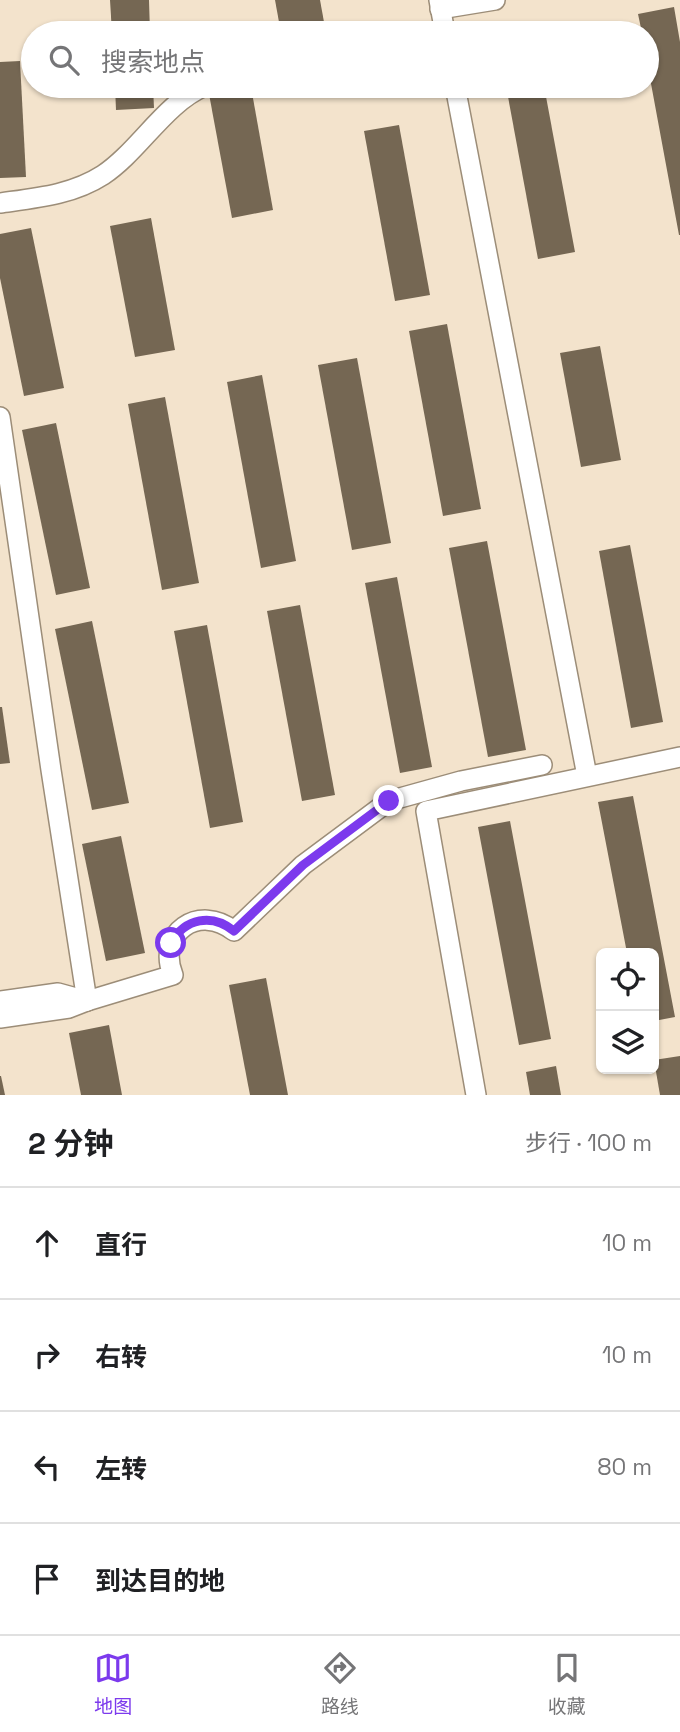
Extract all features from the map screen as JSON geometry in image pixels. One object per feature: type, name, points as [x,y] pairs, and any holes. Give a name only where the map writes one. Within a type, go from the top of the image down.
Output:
[{"type":"street","points":[[439,4],[495,0]]},
{"type":"street","points":[[0,203],[68,191],[92,181],[118,163],[184,98]]},
{"type":"street","points":[[457,98],[587,776]]},
{"type":"street","points":[[0,417],[87,1001]]},
{"type":"street","points":[[476,1095],[426,811],[680,757]]},
{"type":"street","points":[[0,1018],[69,1008],[173,975],[168,959],[169,951],[175,935],[182,928],[208,919],[234,931],[303,865],[389,801],[461,781],[542,765]]},
{"type":"street","points":[[0,1001],[58,993],[87,1001]]},
{"type":"building","points":[[110,0],[149,0],[150,21],[111,21]]},
{"type":"building","points":[[275,0],[320,0],[324,21],[279,21]]},
{"type":"building","points":[[674,7],[680,42],[680,235],[654,98],[659,98],[659,21],[639,21],[638,14]]},
{"type":"building","points":[[20,61],[26,177],[0,178],[0,62]]},
{"type":"building","points":[[116,98],[154,98],[154,108],[116,110]]},
{"type":"building","points":[[210,98],[253,98],[273,210],[232,218]]},
{"type":"building","points":[[508,98],[546,98],[575,252],[538,259]]},
{"type":"building","points":[[399,125],[430,295],[395,301],[364,131]]},
{"type":"building","points":[[151,218],[175,350],[135,357],[110,226]]},
{"type":"building","points":[[31,228],[64,388],[24,396],[0,278],[0,234]]},
{"type":"building","points":[[447,324],[481,509],[443,516],[409,331]]},
{"type":"building","points":[[600,346],[621,460],[581,467],[560,353]]},
{"type":"building","points":[[357,358],[391,543],[352,550],[318,365]]},
{"type":"building","points":[[262,375],[296,561],[261,568],[227,382]]},
{"type":"building","points":[[165,397],[199,583],[162,590],[128,404]]},
{"type":"building","points":[[56,423],[90,588],[56,595],[22,430]]},
{"type":"building","points":[[487,541],[526,750],[488,757],[449,548]]},
{"type":"building","points":[[630,545],[663,722],[631,728],[599,551]]},
{"type":"building","points":[[397,577],[432,767],[400,773],[365,583]]},
{"type":"building","points":[[300,605],[335,795],[302,801],[267,611]]},
{"type":"building","points":[[92,621],[129,803],[92,810],[55,629]]},
{"type":"building","points":[[207,625],[243,822],[210,828],[174,631]]},
{"type":"building","points":[[0,707],[10,763],[0,764]]},
{"type":"building","points":[[633,796],[675,1017],[659,1020],[659,948],[626,948],[598,802]]},
{"type":"building","points":[[510,821],[551,1039],[519,1045],[478,827]]},
{"type":"building","points":[[121,836],[145,953],[106,961],[82,844]]},
{"type":"building","points":[[266,978],[288,1095],[250,1095],[229,985]]},
{"type":"building","points":[[109,1025],[122,1095],[81,1095],[69,1033]]},
{"type":"building","points":[[680,1056],[680,1095],[660,1095],[656,1074],[659,1074],[659,1059]]},
{"type":"building","points":[[556,1066],[561,1095],[530,1095],[526,1072]]},
{"type":"building","points":[[1,1076],[5,1095],[0,1095]]},
{"type":"route","points":[[171,943],[182,928],[199,920],[218,921],[234,931],[303,865],[389,801]]}]
